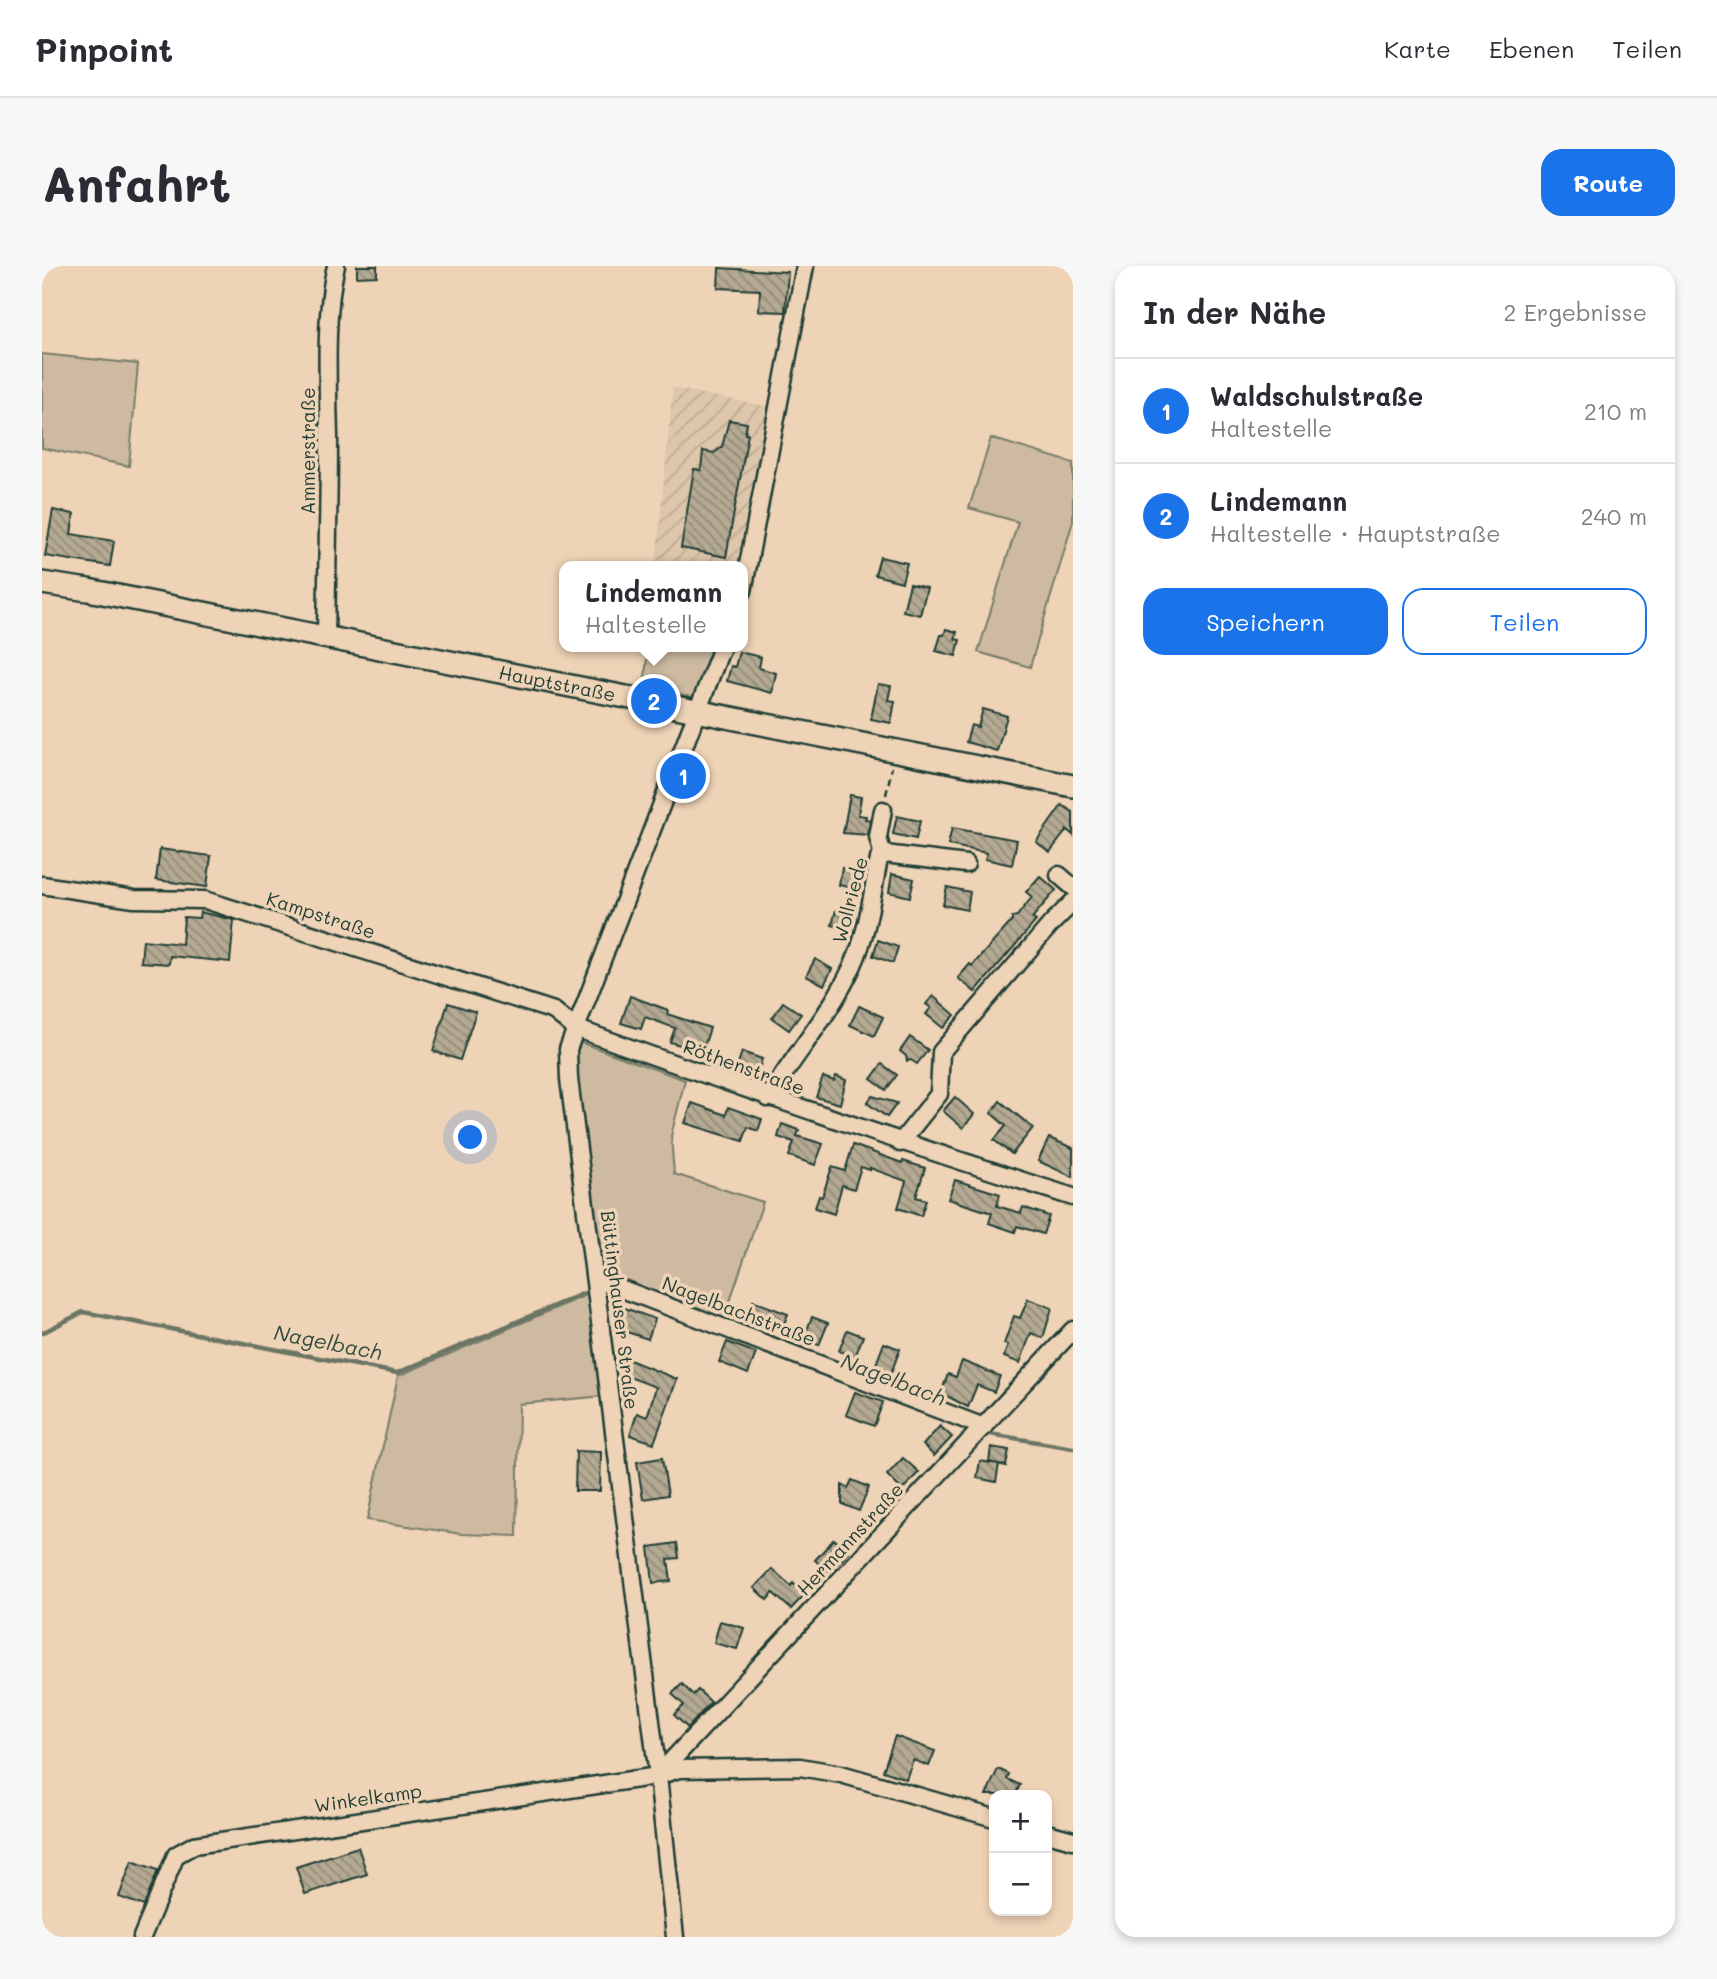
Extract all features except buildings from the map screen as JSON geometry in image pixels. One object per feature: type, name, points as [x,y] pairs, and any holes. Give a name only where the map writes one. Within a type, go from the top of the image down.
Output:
[{"type":"main road","name":"Hauptstraße","points":[[42,583],[1073,786]]},
{"type":"street","name":"Ammerstraße","points":[[326,637],[328,388],[331,285],[336,266]]},
{"type":"street","points":[[748,565],[805,266]]},
{"type":"street","name":"Büttinghauser Straße","points":[[675,1937],[596,1279],[569,1079],[568,1049],[720,652]]},
{"type":"street","points":[[883,810],[878,838],[883,856]]},
{"type":"street","name":"Wollriede","points":[[768,1098],[840,990],[854,963],[866,927],[879,859],[885,854],[966,864]]},
{"type":"street","points":[[1059,875],[1073,887]]},
{"type":"street","name":"Kampstraße","points":[[42,885],[134,900],[205,900],[554,1011],[576,1028]]},
{"type":"street","points":[[900,1143],[939,1094],[941,1052],[1073,902]]},
{"type":"street","name":"Röthenstraße","points":[[576,1028],[900,1143],[1073,1197]]},
{"type":"street","name":"Nagelbachstraße","points":[[596,1279],[984,1427]]},
{"type":"street","name":"Hermannstraße","points":[[657,1776],[1073,1330]]},
{"type":"street","name":"Winkelkamp","points":[[142,1937],[176,1854],[194,1845],[657,1776],[679,1769],[800,1767],[841,1774],[989,1817]]},
{"type":"street","points":[[1052,1834],[1073,1840]]},
{"type":"path","points":[[883,810],[895,751]]},
{"type":"shaded area","points":[[42,354],[138,364],[129,466],[42,448]]},
{"type":"shaded area","points":[[673,388],[774,408],[744,561],[656,561]]},
{"type":"shaded area","points":[[991,438],[1073,463],[1073,521],[1030,667],[978,652],[1018,522],[969,508]]},
{"type":"shaded area","points":[[648,652],[714,652],[697,698],[644,688]]},
{"type":"shaded area","points":[[575,1043],[582,1043],[685,1080],[671,1136],[674,1174],[763,1202],[724,1319],[600,1276],[571,1062]]},
{"type":"shaded area","points":[[591,1293],[604,1396],[519,1404],[517,1536],[462,1534],[367,1520],[398,1376]]},
{"type":"waterway","name":"Nagelbach","points":[[42,1333],[83,1312],[397,1373],[589,1291]]},
{"type":"waterway","name":"Nagelbach","points":[[990,1434],[1073,1448]]},
{"type":"place","name":"Lindemann","points":[[654,701]]},
{"type":"place","name":"Waldschulstraße","points":[[683,776]]}]
